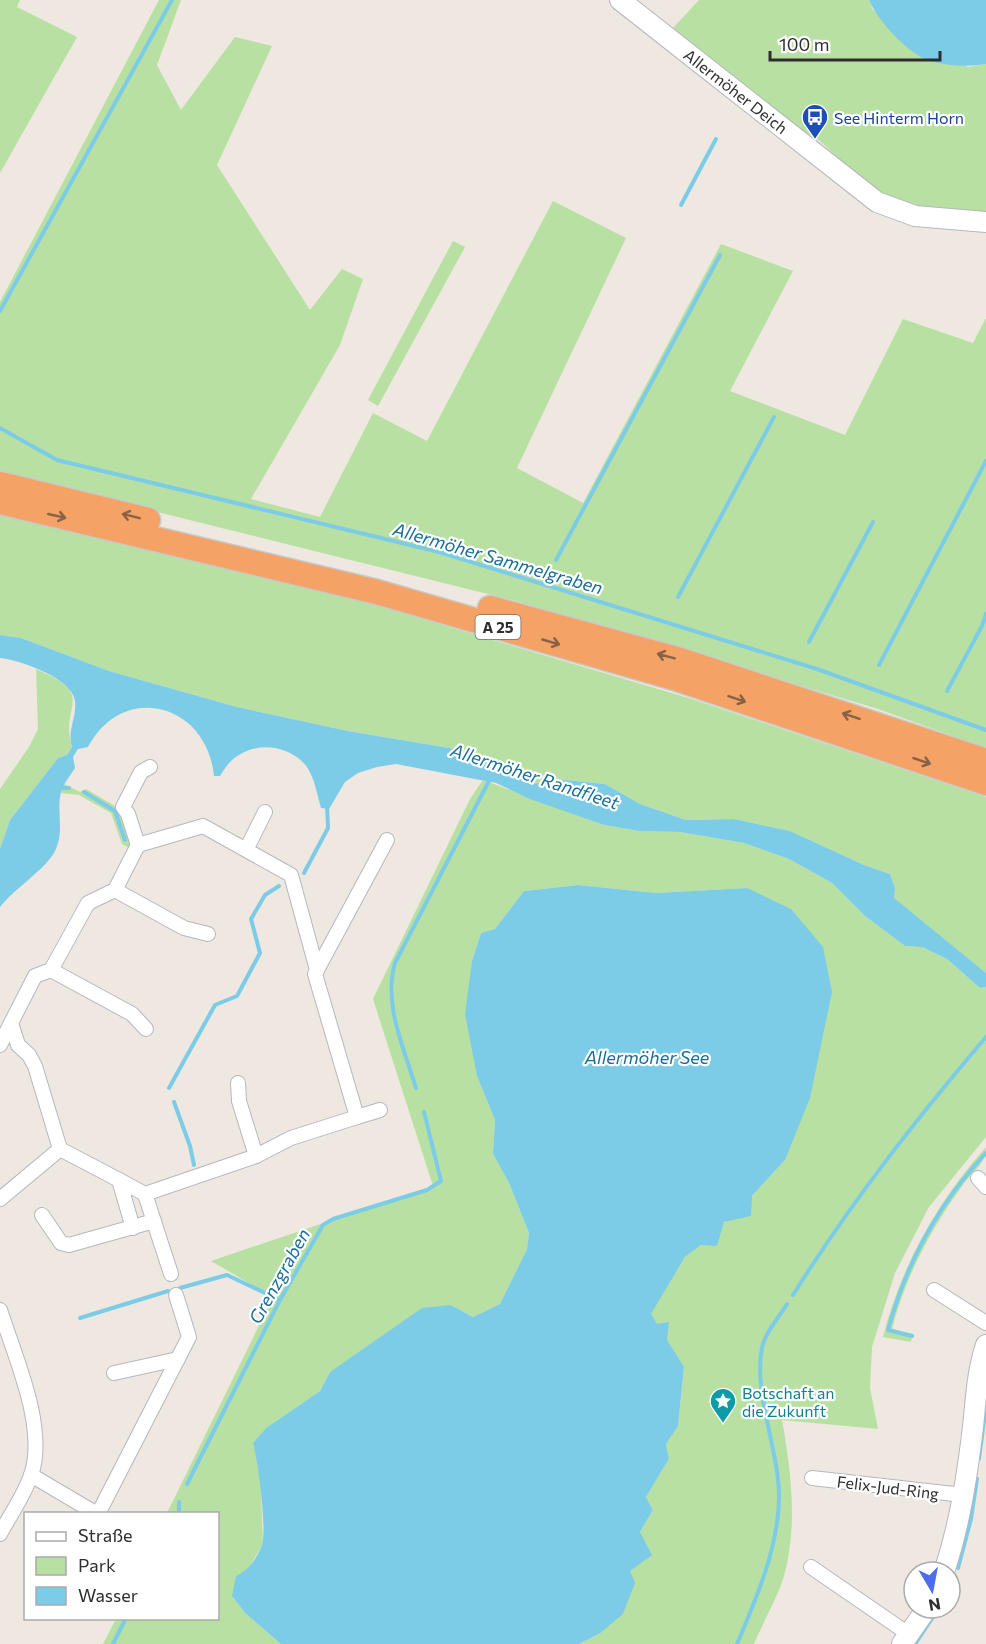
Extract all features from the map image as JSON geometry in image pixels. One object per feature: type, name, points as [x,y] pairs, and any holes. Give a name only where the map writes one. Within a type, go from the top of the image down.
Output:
[{"type":"highway","name":"A 25","points":[[0,484],[380,578],[677,659],[986,761]]},
{"type":"highway","name":"A 25","points":[[0,502],[377,592],[674,678],[986,783]]},
{"type":"street","name":"Allermöher Deich","points":[[620,0],[877,202],[915,216],[986,222]]},
{"type":"street","points":[[0,1045],[36,976],[51,970],[88,903],[115,890],[138,845],[128,814],[123,807],[141,772],[150,767]]},
{"type":"street","points":[[247,848],[265,812]]},
{"type":"street","points":[[138,845],[203,826],[247,848],[291,875],[317,970]]},
{"type":"street","points":[[357,1117],[315,974],[387,840]]},
{"type":"street","points":[[115,890],[184,928],[208,934]]},
{"type":"street","points":[[51,970],[132,1014],[146,1029]]},
{"type":"street","points":[[11,1023],[18,1045],[29,1055],[35,1066],[60,1149],[145,1194],[171,1274]]},
{"type":"street","points":[[238,1083],[239,1101],[256,1156]]},
{"type":"street","points":[[145,1194],[256,1156],[291,1138],[380,1110]]},
{"type":"street","points":[[0,1199],[60,1149]]},
{"type":"street","points":[[118,1180],[133,1228]]},
{"type":"street","points":[[42,1215],[61,1243],[69,1245],[154,1221]]},
{"type":"street","points":[[933,1290],[986,1323]]},
{"type":"street","points":[[99,1512],[189,1337],[176,1295]]},
{"type":"street","points":[[0,1310],[2,1325],[36,1425],[37,1452],[31,1475],[0,1534]]},
{"type":"street","name":"Felix-Jud-Ring","points":[[948,1560],[957,1532],[978,1369],[986,1345]]},
{"type":"street","points":[[114,1373],[153,1362],[178,1359]]},
{"type":"street","points":[[153,1362],[162,1391]]},
{"type":"street","points":[[31,1475],[95,1512]]},
{"type":"street","name":"Felix-Jud-Ring","points":[[812,1478],[963,1495]]},
{"type":"street","points":[[811,1567],[906,1639],[919,1620]]},
{"type":"green space","points":[[0,0],[20,0],[17,7],[77,37],[0,173]]},
{"type":"green space","points":[[159,0],[181,0],[157,65],[181,110],[235,37],[272,46],[217,165],[310,310],[342,269],[363,279],[340,345],[251,499],[320,517],[373,413],[427,441],[553,201],[626,238],[517,468],[583,503],[721,244],[793,271],[730,391],[845,435],[903,319],[973,343],[986,318],[986,748],[875,708],[516,601],[0,473],[0,302]]},
{"type":"green space","points":[[699,0],[869,0],[873,10],[968,67],[986,64],[986,217],[941,215],[880,198],[820,141],[788,122],[673,28]]},
{"type":"green space","points":[[453,241],[465,247],[378,406],[368,400]]},
{"type":"green space","points":[[0,514],[345,596],[692,699],[986,797],[986,973],[893,898],[895,888],[890,874],[864,865],[790,831],[734,819],[686,820],[640,804],[605,784],[566,780],[530,784],[473,752],[348,731],[237,707],[109,671],[21,638],[0,635]]},
{"type":"green space","points":[[36,669],[55,678],[72,694],[69,732],[72,747],[67,755],[58,758],[10,820],[0,849],[0,789],[29,747],[38,729]]},
{"type":"green space","points":[[483,780],[604,825],[639,831],[680,832],[744,843],[789,859],[832,883],[865,916],[905,946],[922,947],[947,959],[980,988],[986,987],[986,1137],[929,1207],[895,1273],[872,1347],[870,1388],[878,1429],[782,1420],[792,1498],[791,1537],[781,1585],[754,1644],[579,1644],[599,1634],[630,1571],[640,1532],[653,1510],[646,1497],[669,1459],[666,1444],[678,1425],[684,1368],[650,1314],[685,1257],[701,1245],[752,1196],[785,1160],[747,888],[656,893],[578,885],[524,891],[495,929],[481,933],[472,961],[477,1076],[495,1120],[493,1154],[509,1183],[529,1233],[527,1249],[500,1304],[473,1317],[451,1305],[330,1372],[320,1391],[266,1428],[253,1443],[260,1466],[263,1544],[232,1596],[245,1613],[281,1644],[103,1644],[115,1620],[219,1620],[219,1512],[167,1512],[273,1297],[211,1261],[433,1186],[373,999],[470,799]]},
{"type":"green space","points":[[64,784],[80,792],[86,789],[120,809],[131,844],[129,848],[122,844],[111,813],[79,795],[61,793]]},
{"type":"green space","points":[[986,1147],[981,1163],[951,1201],[930,1236],[904,1291],[892,1329],[913,1334],[911,1342],[883,1337],[900,1285],[923,1236],[952,1190]]},
{"type":"water","name":"See Hinterm Horn","points":[[869,0],[986,0],[986,64],[951,65],[922,57],[895,36],[879,17]]},
{"type":"water","points":[[0,635],[21,638],[109,671],[237,707],[348,731],[473,752],[530,784],[566,780],[605,784],[640,804],[686,820],[734,819],[790,831],[864,865],[890,874],[895,888],[894,898],[986,973],[986,987],[980,988],[947,959],[922,947],[905,946],[865,916],[832,883],[789,859],[744,843],[680,832],[639,831],[604,825],[530,799],[496,783],[396,764],[358,773],[345,782],[329,809],[321,808],[310,772],[301,760],[293,755],[275,748],[256,748],[236,757],[220,776],[214,776],[208,751],[196,731],[180,717],[162,709],[141,708],[121,713],[103,726],[88,747],[78,749],[73,757],[75,768],[61,792],[60,829],[55,851],[45,865],[0,907],[0,849],[10,820],[58,758],[67,755],[72,747],[75,701],[72,693],[55,678],[32,666],[0,658]]},
{"type":"water","name":"Allermöher See","points":[[578,885],[656,893],[747,888],[791,909],[823,947],[832,992],[810,1098],[785,1160],[752,1196],[751,1216],[724,1222],[717,1246],[701,1245],[685,1257],[651,1314],[657,1324],[669,1322],[667,1340],[684,1367],[678,1426],[666,1444],[669,1459],[646,1497],[653,1510],[640,1532],[652,1555],[630,1571],[635,1583],[623,1614],[599,1634],[579,1644],[281,1644],[245,1613],[232,1596],[236,1576],[255,1559],[262,1545],[261,1495],[253,1443],[266,1428],[320,1391],[330,1372],[422,1308],[451,1305],[473,1317],[500,1304],[527,1249],[529,1233],[509,1183],[493,1154],[495,1120],[477,1076],[465,1014],[472,961],[481,933],[495,929],[524,891]]},
{"type":"waterway","points":[[0,311],[172,0]]},
{"type":"waterway","points":[[681,205],[716,139]]},
{"type":"waterway","points":[[556,560],[720,255]]},
{"type":"waterway","points":[[678,597],[774,417]]},
{"type":"waterway","name":"Allermöher Sammelgraben","points":[[0,428],[57,460],[439,552],[817,669],[986,730]]},
{"type":"waterway","points":[[879,665],[986,461]]},
{"type":"waterway","points":[[809,642],[873,522]]},
{"type":"waterway","points":[[947,691],[982,626],[986,614]]},
{"type":"waterway","name":"Allermöher Randfleet","points":[[416,1088],[393,1010],[392,979],[395,963],[490,779]]},
{"type":"waterway","points":[[58,788],[69,788]]},
{"type":"waterway","points":[[84,792],[115,811],[125,840]]},
{"type":"waterway","points":[[304,873],[328,828],[327,804]]},
{"type":"waterway","points":[[169,1088],[215,1005],[237,996],[260,953],[251,919],[265,895],[279,886]]},
{"type":"waterway","points":[[793,1295],[815,1260],[885,1163],[986,1037]]},
{"type":"waterway","points":[[174,1102],[190,1146],[194,1165]]},
{"type":"waterway","name":"Grenzgraben","points":[[187,1484],[280,1300],[323,1225],[333,1219],[427,1190],[441,1181],[424,1112]]},
{"type":"waterway","points":[[912,1336],[888,1330],[904,1282],[939,1214],[953,1192],[986,1153]]},
{"type":"waterway","points":[[180,1288],[227,1275],[280,1300]]},
{"type":"waterway","points":[[80,1318],[168,1291]]},
{"type":"waterway","points":[[737,1644],[765,1573],[778,1518],[778,1480],[763,1400],[760,1362],[765,1339],[787,1304]]},
{"type":"waterway","points":[[979,1459],[986,1406]]},
{"type":"waterway","points":[[960,1560],[971,1519],[977,1479]]},
{"type":"waterway","name":"Grenzgraben","points":[[179,1502],[179,1512]]},
{"type":"waterway","name":"Grenzgraben","points":[[113,1644],[125,1620]]},
{"type":"waterway","points":[[915,1644],[931,1620]]},
{"type":"place","name":"See Hinterm Horn","points":[[815,140]]},
{"type":"place","name":"Botschaft an die Zukunft","points":[[723,1424]]}]
